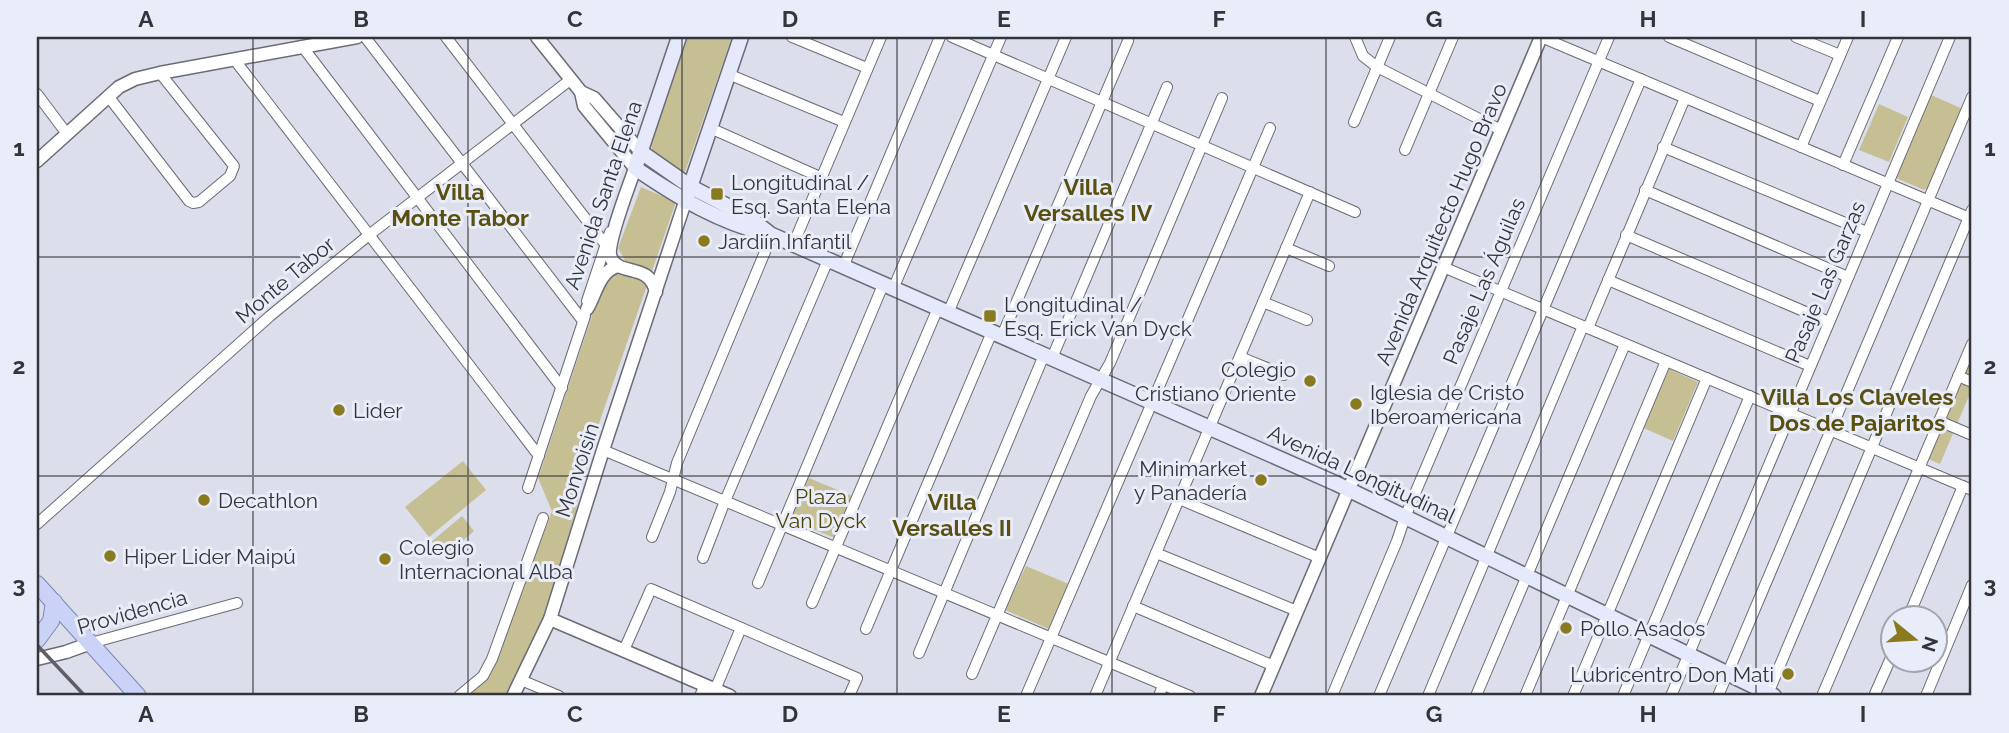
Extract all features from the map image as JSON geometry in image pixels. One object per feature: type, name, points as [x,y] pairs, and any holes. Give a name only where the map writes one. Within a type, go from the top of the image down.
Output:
[{"type":"main road","name":"Avenida Santa Elena","points":[[635,168],[679,37]]},
{"type":"main road","points":[[685,202],[741,37]]},
{"type":"main road","name":"Avenida Longitudinal","points":[[641,152],[691,187],[747,216],[772,235]]},
{"type":"main road","name":"Avenida Longitudinal","points":[[635,168],[685,202],[740,226],[772,235],[1349,489],[1770,695]]},
{"type":"main road","points":[[37,584],[138,696]]},
{"type":"main road","points":[[37,640],[51,621],[54,602]]},
{"type":"street","points":[[37,161],[127,82],[160,73],[356,37]]},
{"type":"street","points":[[365,37],[585,315],[605,273],[618,266]]},
{"type":"street","points":[[446,37],[604,244]]},
{"type":"street","name":"Avenida Longitudinal","points":[[537,37],[570,80],[581,92],[594,97],[641,152]]},
{"type":"street","points":[[792,37],[867,68]]},
{"type":"street","points":[[793,245],[881,37]]},
{"type":"street","points":[[843,267],[940,37]]},
{"type":"street","points":[[952,37],[1356,212]]},
{"type":"street","points":[[758,583],[1002,37]]},
{"type":"street","points":[[812,603],[1066,37]]},
{"type":"street","points":[[1355,37],[1363,56],[1377,67],[1501,130]]},
{"type":"street","points":[[1354,122],[1390,37]]},
{"type":"street","points":[[1405,150],[1453,37]]},
{"type":"street","points":[[1541,37],[1888,184],[1971,216],[1770,695]]},
{"type":"street","name":"Avenida Arquitecto Hugo Bravo","points":[[1261,696],[1541,37]]},
{"type":"street","name":"Pasaje Las Águilas","points":[[1332,696],[1609,37]]},
{"type":"street","points":[[1669,37],[1821,101]]},
{"type":"street","points":[[1796,37],[1840,55]]},
{"type":"street","points":[[1801,147],[1848,37]]},
{"type":"street","points":[[1843,165],[1898,37]]},
{"type":"street","name":"Pasaje Las Garzas","points":[[1671,696],[1950,37]]},
{"type":"street","points":[[866,629],[1128,41]]},
{"type":"street","points":[[302,46],[562,388]]},
{"type":"street","points":[[234,59],[539,456]]},
{"type":"street","points":[[108,96],[188,201],[199,202],[230,176],[234,170],[233,163],[160,73]]},
{"type":"street","points":[[728,74],[844,122]]},
{"type":"street","points":[[1379,696],[1641,79]]},
{"type":"street","name":"Monte Tabor","points":[[37,524],[270,316],[416,198],[570,80]]},
{"type":"street","points":[[919,653],[1167,87]]},
{"type":"street","name":"Avenida Longitudinal","points":[[581,92],[584,106],[635,168]]},
{"type":"street","points":[[37,94],[67,134]]},
{"type":"street","points":[[1428,696],[1685,97]]},
{"type":"street","points":[[1718,696],[1972,97]]},
{"type":"street","points":[[972,674],[1091,396],[1110,363],[1222,98]]},
{"type":"street","points":[[710,128],[820,177]]},
{"type":"street","points":[[1026,696],[1270,128]]},
{"type":"street","points":[[1664,147],[1867,232]]},
{"type":"street","name":"Avenida Santa Elena","points":[[528,488],[585,315],[588,294],[604,244],[611,228],[617,223],[635,168]]},
{"type":"street","points":[[1645,190],[1848,277]]},
{"type":"street","points":[[1095,696],[1310,192]]},
{"type":"street","points":[[656,292],[685,202]]},
{"type":"street","points":[[617,223],[610,253],[612,261],[618,266],[643,273],[652,281],[656,292]]},
{"type":"street","points":[[652,537],[670,492],[677,463],[772,235]]},
{"type":"street","points":[[1626,235],[1829,322]]},
{"type":"street","points":[[1286,248],[1329,266]]},
{"type":"street","points":[[643,273],[655,270],[666,261]]},
{"type":"street","points":[[703,558],[828,261]]},
{"type":"street","points":[[1443,267],[1968,488],[1914,604]]},
{"type":"street","points":[[1608,280],[1810,366]]},
{"type":"street","name":"Monvoisin","points":[[513,696],[551,619],[603,450],[656,292]]},
{"type":"street","points":[[1263,302],[1307,320]]},
{"type":"street","points":[[1476,696],[1625,344]]},
{"type":"street","points":[[1822,696],[1972,344]]},
{"type":"street","points":[[1240,357],[1284,375]]},
{"type":"street","points":[[1525,696],[1666,361]]},
{"type":"street","points":[[1958,376],[1972,382]]},
{"type":"street","points":[[1573,696],[1707,378]]},
{"type":"street","points":[[1623,696],[1750,396]]},
{"type":"street","points":[[1940,421],[1972,435]]},
{"type":"street","points":[[603,450],[1190,696]]},
{"type":"street","points":[[1179,499],[1320,558]]},
{"type":"street","points":[[459,696],[483,676],[492,659],[543,518]]},
{"type":"street","points":[[1156,552],[1297,611]]},
{"type":"street","points":[[1926,696],[1972,585]]},
{"type":"street","points":[[624,650],[651,589],[857,678],[849,696]]},
{"type":"street","name":"Providencia","points":[[37,659],[237,603]]},
{"type":"street","points":[[1133,606],[1274,666]]},
{"type":"street","points":[[551,619],[707,690],[730,696]]},
{"type":"street","points":[[707,690],[741,628]]},
{"type":"street","points":[[1874,696],[1884,674]]},
{"type":"street","points":[[521,680],[559,696]]},
{"type":"street","points":[[1159,696],[1163,685]]},
{"type":"green space","points":[[686,37],[732,37],[685,172],[679,172],[653,154],[650,141]]},
{"type":"green space","points":[[1929,94],[1963,109],[1931,187],[1924,190],[1896,178],[1894,174]]},
{"type":"green space","points":[[1879,104],[1908,117],[1889,162],[1859,150]]},
{"type":"green space","points":[[641,187],[676,202],[587,458],[576,512],[542,621],[507,696],[464,696],[493,669],[552,511],[538,478],[604,279],[625,260],[618,248]]},
{"type":"green space","points":[[1972,355],[1972,389],[1940,464],[1928,459]]},
{"type":"green space","points":[[1667,368],[1698,382],[1673,441],[1641,427]]},
{"type":"green space","points":[[463,461],[486,490],[429,537],[405,507]]},
{"type":"green space","name":"Plaza Van Dyck","points":[[809,478],[852,496],[835,538],[790,520]]},
{"type":"green space","points":[[462,516],[474,531],[444,557],[431,542]]},
{"type":"green space","points":[[1026,566],[1071,585],[1051,630],[1005,610]]},
{"type":"railway","points":[[37,645],[85,696]]},
{"type":"place","name":"Longitudinal / Esq. Santa Elena","points":[[717,194]]},
{"type":"place","name":"Jardiín Infantil","points":[[704,241]]},
{"type":"place","name":"Longitudinal / Esq. Erick Van Dyck","points":[[990,316]]},
{"type":"place","name":"Colegio Cristiano Oriente","points":[[1310,381]]},
{"type":"place","name":"Iglesia de Cristo Iberoamericana","points":[[1356,404]]},
{"type":"place","name":"Lider","points":[[339,410]]},
{"type":"place","name":"Minimarket y Panadería","points":[[1261,480]]},
{"type":"place","name":"Decathlon","points":[[204,500]]},
{"type":"place","name":"Hiper Lider Maipú","points":[[110,556]]},
{"type":"place","name":"Colegio Internacional Alba","points":[[385,559]]},
{"type":"place","name":"Pollo Asados","points":[[1566,628]]},
{"type":"place","name":"Lubricentro Don Mati","points":[[1788,674]]},
{"type":"district","name":"Villa Versalles IV","points":[[1088,199]]},
{"type":"district","name":"Villa Monte Tabor","points":[[460,204]]},
{"type":"district","name":"Villa Los Claveles Dos de Pajaritos","points":[[1857,409]]},
{"type":"district","name":"Villa Versalles II","points":[[952,514]]}]
